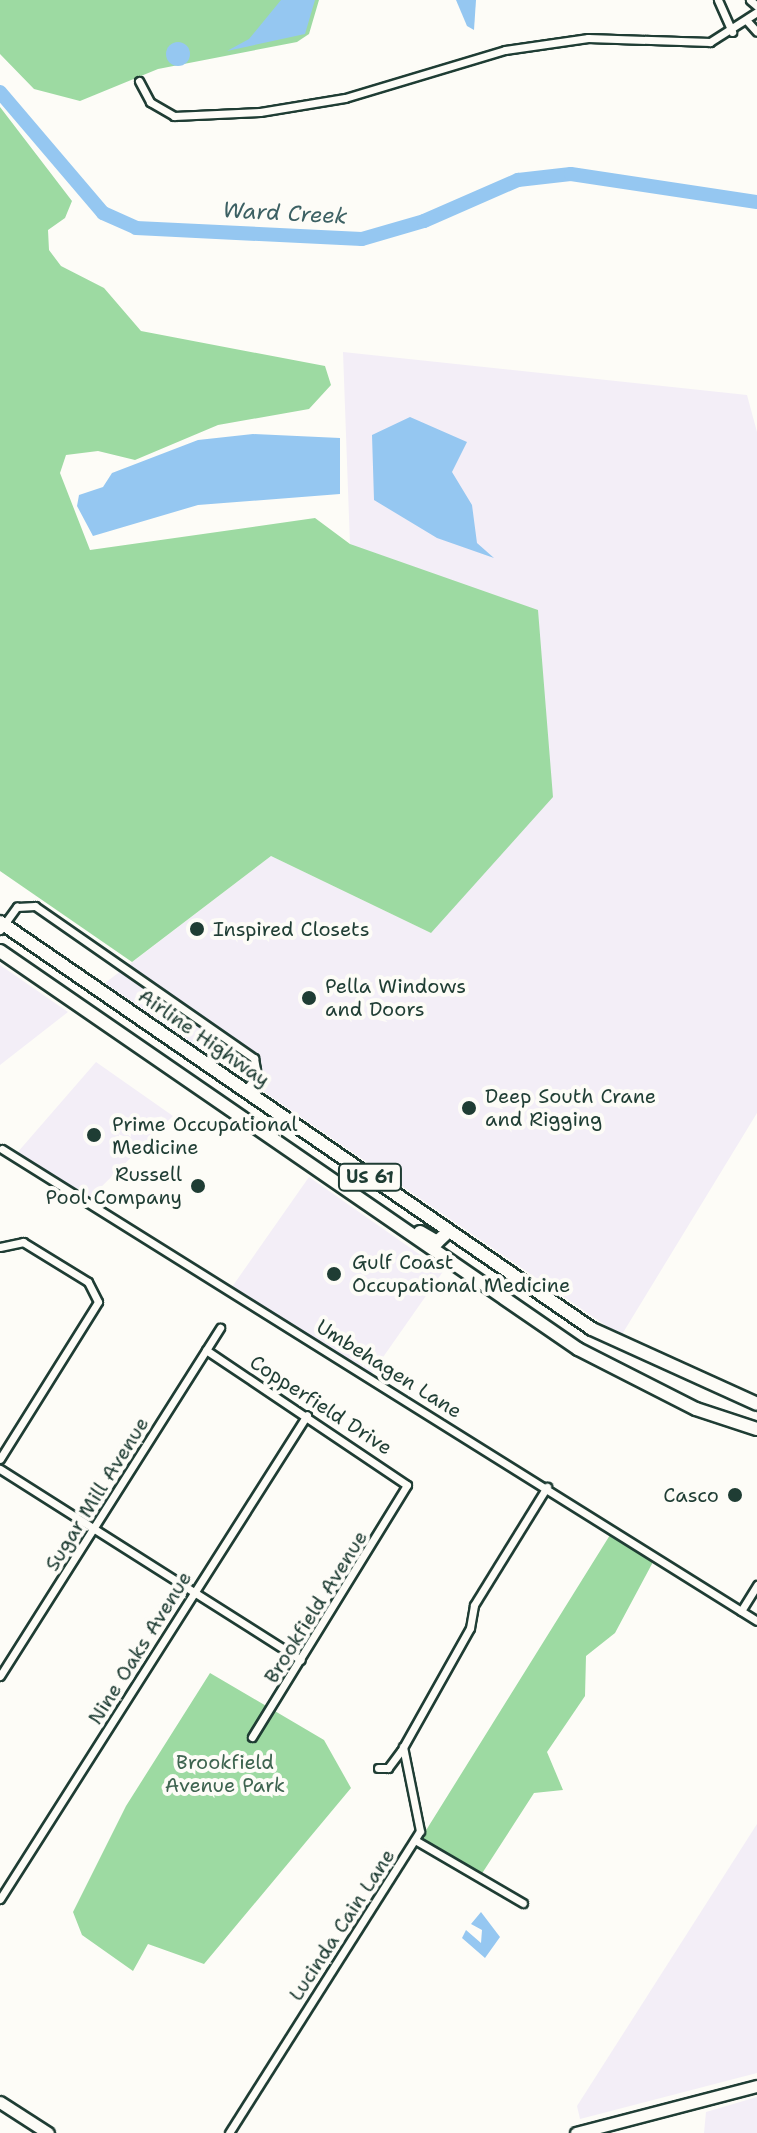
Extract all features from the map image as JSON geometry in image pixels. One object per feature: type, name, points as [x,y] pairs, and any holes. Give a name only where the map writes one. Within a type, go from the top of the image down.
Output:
[{"type":"highway","name":"Airline Highway","points":[[1,926],[592,1329],[757,1404]]},
{"type":"highway","name":"US 61","points":[[0,951],[578,1349],[696,1409],[757,1429]]},
{"type":"highway","points":[[285,1148],[431,1240],[449,1231]]},
{"type":"main road","points":[[576,2133],[757,2086]]},
{"type":"main road","points":[[0,2102],[48,2133]]},
{"type":"street","points":[[718,0],[732,32]]},
{"type":"street","points":[[750,0],[757,6]]},
{"type":"street","points":[[139,81],[161,110],[203,117],[345,98],[446,62],[518,48],[588,38],[688,45],[732,32],[757,12]]},
{"type":"street","points":[[748,22],[757,32]]},
{"type":"street","points":[[1,926],[28,903],[65,926],[254,1058],[257,1075],[245,1091]]},
{"type":"street","name":"Umbehagen Lane","points":[[2,1149],[757,1621]]},
{"type":"street","points":[[0,1459],[95,1309],[97,1294],[88,1282],[23,1242],[1,1245]]},
{"type":"street","name":"Sugar Mill Avenue","points":[[0,1676],[220,1328]]},
{"type":"street","name":"Copperfield Drive","points":[[206,1350],[401,1475],[407,1493]]},
{"type":"street","name":"Nine Oaks Avenue","points":[[0,1899],[307,1415]]},
{"type":"street","points":[[0,1469],[301,1660]]},
{"type":"street","points":[[378,1768],[388,1768],[403,1747],[470,1628],[474,1605],[547,1487]]},
{"type":"street","name":"Brookfield Avenue","points":[[252,1737],[407,1493]]},
{"type":"street","points":[[741,1611],[757,1585]]},
{"type":"street","points":[[403,1747],[421,1814],[415,1840]]},
{"type":"street","name":"Lucinda Cain Lane","points":[[229,2133],[415,1840],[523,1903]]},
{"type":"shaded area","points":[[343,352],[747,395],[757,432],[757,1113],[621,1336],[105,983],[271,856],[431,933],[350,545]]},
{"type":"shaded area","points":[[0,965],[68,1012],[0,1065]]},
{"type":"shaded area","name":"Prime Occupational Medicine","points":[[96,1062],[173,1116],[90,1198],[17,1153]]},
{"type":"shaded area","name":"Gulf Coast Occupational Medicine","points":[[309,1177],[443,1271],[367,1380],[233,1286]]},
{"type":"shaded area","points":[[757,1824],[757,2073],[580,2119],[577,2106]]},
{"type":"shaded area","points":[[757,2097],[757,2133],[704,2133],[706,2112]]},
{"type":"green space","points":[[0,0],[319,0],[309,34],[297,42],[158,69],[80,101],[34,89],[0,54]]},
{"type":"green space","points":[[0,107],[72,201],[65,218],[48,230],[49,250],[61,266],[104,288],[141,331],[325,366],[331,385],[309,409],[218,425],[135,460],[98,451],[66,455],[60,473],[90,550],[315,518],[350,544],[538,610],[553,797],[431,933],[271,856],[132,962],[0,871]]},
{"type":"green space","points":[[610,1535],[653,1562],[615,1633],[586,1656],[585,1696],[547,1752],[563,1790],[534,1793],[481,1875],[420,1840]]},
{"type":"green space","name":"Brookfield Avenue Park","points":[[210,1673],[324,1740],[351,1788],[204,1964],[148,1944],[133,1971],[82,1935],[73,1912],[126,1806]]},
{"type":"water","points":[[281,0],[315,0],[305,34],[227,51],[249,39]]},
{"type":"water","points":[[456,0],[476,0],[474,30],[467,26]]},
{"type":"water","points":[[178,42],[189,49],[190,54],[183,65],[178,66],[167,59],[166,54],[173,43]]},
{"type":"water","points":[[410,417],[467,442],[452,472],[472,505],[477,543],[494,558],[437,538],[374,500],[372,435]]},
{"type":"water","points":[[253,434],[340,438],[340,494],[198,505],[93,536],[77,506],[79,495],[103,487],[112,473],[198,440]]},
{"type":"water","points":[[481,1912],[500,1937],[485,1958],[462,1938],[466,1930],[481,1943],[482,1930],[471,1924]]},
{"type":"waterway","name":"Ward Creek","points":[[0,92],[103,213],[136,228],[362,239],[424,221],[518,180],[571,174],[757,202]]},
{"type":"place","name":"Inspired Closets","points":[[197,929]]},
{"type":"place","name":"Pella Windows and Doors","points":[[309,998]]},
{"type":"place","name":"Deep South Crane and Rigging","points":[[469,1108]]},
{"type":"place","name":"Prime Occupational Medicine","points":[[94,1135]]},
{"type":"place","name":"Russell Pool Company","points":[[198,1186]]},
{"type":"place","name":"Gulf Coast Occupational Medicine","points":[[334,1274]]},
{"type":"place","name":"Casco","points":[[735,1495]]}]
